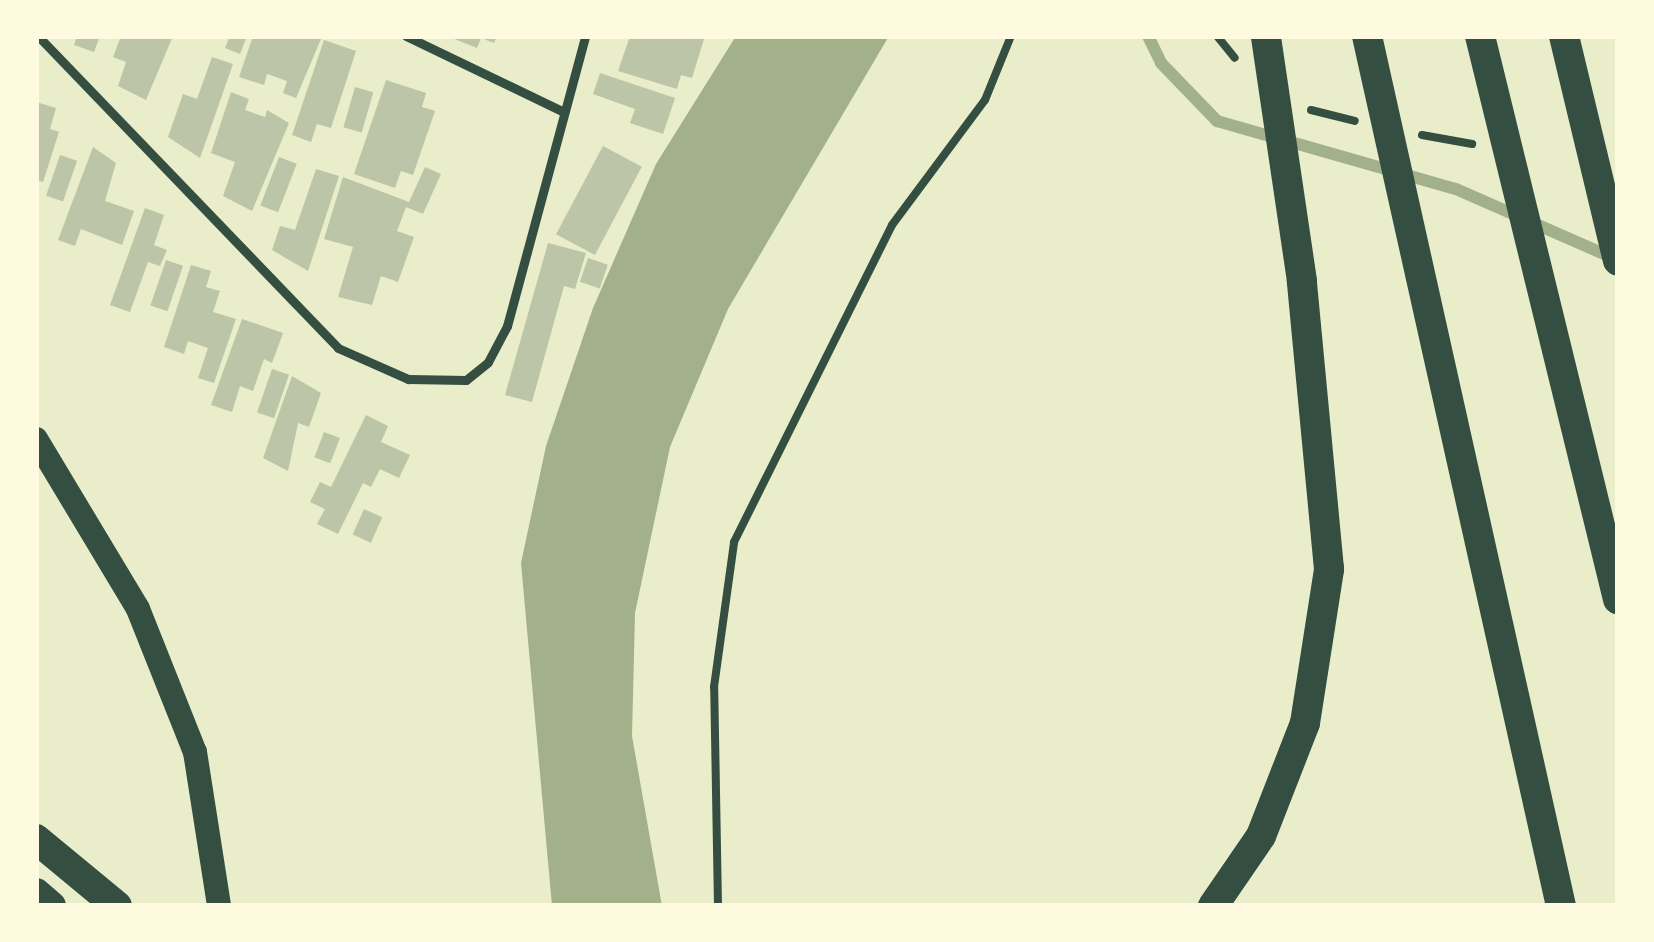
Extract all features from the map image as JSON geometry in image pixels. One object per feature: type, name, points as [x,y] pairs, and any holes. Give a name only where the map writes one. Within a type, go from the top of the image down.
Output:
[{"type":"highway","points":[[1213,906],[1261,836],[1285,782],[1321,652],[1329,569],[1302,280],[1266,36]]},
{"type":"highway","points":[[1366,36],[1432,311],[1561,906]]},
{"type":"highway","points":[[1564,36],[1618,261]]},
{"type":"highway","points":[[1481,41],[1618,599]]},
{"type":"highway","points":[[36,839],[117,906]]},
{"type":"highway","points":[[36,893],[51,906]]},
{"type":"main road","points":[[36,439],[138,609],[195,752],[218,906]]},
{"type":"lane","points":[[38,36],[297,313],[338,347],[408,379],[466,380],[488,362],[507,326],[585,36]]},
{"type":"lane","points":[[406,36],[564,112]]},
{"type":"path","points":[[718,906],[714,687],[734,542],[892,225],[985,100],[1010,38]]},
{"type":"shaded area","points":[[736,36],[889,36],[728,309],[670,447],[635,613],[632,736],[662,906],[552,906],[521,563],[546,446],[593,308],[656,164]]},
{"type":"building","points":[[77,36],[100,36],[94,52],[74,45]]},
{"type":"building","points":[[121,36],[173,36],[146,100],[118,86],[126,62],[113,57]]},
{"type":"building","points":[[230,36],[247,36],[240,54],[225,48]]},
{"type":"building","points":[[253,36],[321,39],[296,98],[283,93],[287,81],[267,74],[264,85],[239,77]]},
{"type":"building","points":[[447,36],[497,36],[494,43],[481,38],[477,48]]},
{"type":"building","points":[[630,36],[705,36],[692,78],[681,75],[677,89],[618,71]]},
{"type":"building","points":[[324,40],[356,51],[331,128],[317,124],[311,142],[292,135]]},
{"type":"building","points":[[212,57],[233,64],[200,158],[168,137],[183,94],[197,99]]},
{"type":"building","points":[[600,73],[675,98],[663,134],[630,123],[635,109],[593,94]]},
{"type":"building","points":[[386,80],[426,93],[422,107],[435,111],[413,175],[401,171],[395,188],[354,174]]},
{"type":"building","points":[[355,87],[373,92],[362,133],[343,127]]},
{"type":"building","points":[[231,92],[249,99],[245,110],[265,117],[267,110],[289,123],[252,211],[223,196],[235,162],[211,153]]},
{"type":"building","points":[[36,102],[56,108],[50,129],[59,132],[43,182],[36,180]]},
{"type":"building","points":[[603,146],[642,167],[595,255],[556,234]]},
{"type":"building","points":[[93,147],[116,163],[105,201],[134,211],[122,245],[81,229],[75,246],[58,240]]},
{"type":"building","points":[[60,155],[77,161],[63,202],[46,196]]},
{"type":"building","points":[[279,157],[297,164],[278,212],[260,206]]},
{"type":"building","points":[[425,167],[441,174],[423,214],[406,207],[397,231],[414,237],[398,282],[381,276],[372,305],[338,297],[353,247],[324,239],[343,177],[409,202]]},
{"type":"building","points":[[316,169],[339,176],[308,271],[272,250],[280,226],[295,230]]},
{"type":"building","points":[[145,208],[164,215],[154,245],[167,250],[160,266],[148,262],[130,312],[110,305]]},
{"type":"building","points":[[548,243],[586,253],[575,289],[564,286],[532,402],[505,395]]},
{"type":"building","points":[[588,258],[608,265],[600,288],[580,282]]},
{"type":"building","points":[[166,260],[183,266],[167,311],[150,305]]},
{"type":"building","points":[[191,265],[211,271],[206,287],[220,291],[213,312],[236,319],[214,383],[198,378],[208,348],[188,341],[184,354],[164,347]]},
{"type":"building","points":[[242,319],[283,333],[272,363],[264,359],[253,391],[240,386],[232,412],[211,405]]},
{"type":"building","points":[[272,369],[289,375],[274,418],[257,412]]},
{"type":"building","points":[[292,376],[321,393],[309,427],[298,423],[288,471],[263,458]]},
{"type":"building","points":[[366,415],[388,426],[381,442],[410,455],[399,478],[380,469],[371,487],[363,483],[338,534],[317,524],[325,509],[310,502],[320,482],[331,487]]},
{"type":"building","points":[[324,432],[340,438],[330,463],[314,457]]},
{"type":"building","points":[[364,509],[382,517],[371,543],[353,535]]},
{"type":"waterway","points":[[1148,36],[1161,63],[1217,121],[1456,189],[1611,257]]}]
